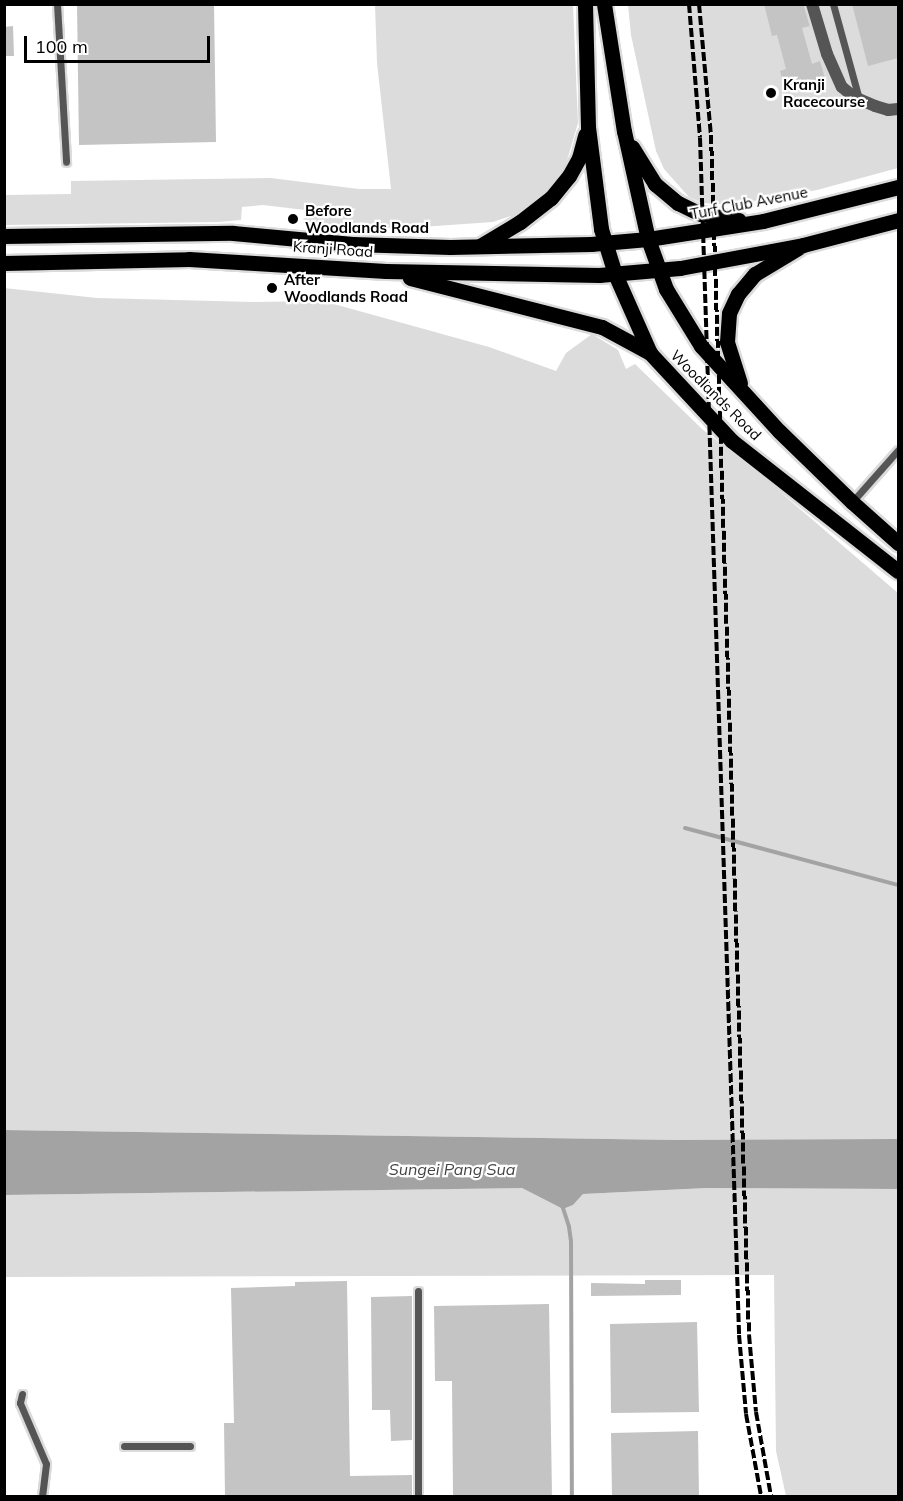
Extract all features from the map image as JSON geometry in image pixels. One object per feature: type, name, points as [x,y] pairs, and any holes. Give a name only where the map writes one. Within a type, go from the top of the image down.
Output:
[{"type":"main road","name":"Woodlands Road","points":[[585,4],[588,127],[604,243],[650,353],[732,441],[898,571]]},
{"type":"main road","name":"Woodlands Road","points":[[604,4],[624,131],[648,239],[666,289],[701,346],[779,431],[898,543]]},
{"type":"main road","points":[[480,246],[537,210],[560,189],[579,158],[588,127]]},
{"type":"main road","points":[[624,131],[656,184],[678,203],[701,214],[764,221]]},
{"type":"main road","name":"Turf Club Avenue","points":[[604,243],[648,239],[764,221],[898,187]]},
{"type":"main road","points":[[660,269],[803,245],[898,220]]},
{"type":"main road","name":"Kranji Road","points":[[4,236],[232,233],[352,244],[480,246],[604,243]]},
{"type":"main road","points":[[743,390],[727,342],[729,313],[738,294],[755,274],[803,245]]},
{"type":"main road","name":"Kranji Road","points":[[4,263],[189,259],[386,271],[615,273],[660,269]]},
{"type":"main road","points":[[386,271],[602,327],[650,353]]},
{"type":"street","points":[[812,4],[827,54],[842,87],[859,99],[888,110],[898,109]]},
{"type":"lane","points":[[57,4],[66,162]]},
{"type":"lane","points":[[833,4],[859,99]]},
{"type":"lane","points":[[852,502],[898,450]]},
{"type":"lane","points":[[418,1291],[418,1497]]},
{"type":"lane","points":[[22,1395],[20,1403],[46,1464],[42,1497]]},
{"type":"lane","points":[[124,1446],[190,1446]]},
{"type":"shaded area","points":[[375,5],[573,5],[578,123],[566,164],[556,182],[535,202],[517,214],[493,222],[421,227],[327,229],[303,223],[305,210],[263,205],[242,207],[241,220],[218,222],[5,225],[4,195],[71,194],[71,181],[271,178],[359,189],[391,189],[377,63]]},
{"type":"shaded area","name":"Kranji Racecourse","points":[[628,5],[898,5],[898,168],[817,190],[737,205],[702,203],[689,197],[664,169],[656,151],[631,35]]},
{"type":"shaded area","points":[[4,288],[97,298],[253,302],[323,301],[489,347],[556,371],[566,353],[592,334],[618,350],[626,369],[635,364],[702,429],[758,473],[898,593],[898,1139],[677,1140],[5,1130]]},
{"type":"shaded area","points":[[522,1188],[563,1209],[573,1205],[583,1194],[707,1188],[898,1189],[898,1496],[786,1496],[776,1451],[774,1275],[5,1277],[4,1195]]},
{"type":"water","name":"Sungei Pang Sua","points":[[4,1130],[677,1140],[898,1139],[898,1189],[707,1188],[583,1194],[573,1205],[563,1209],[522,1188],[5,1195]]},
{"type":"building","points":[[77,4],[214,4],[216,142],[79,145]]},
{"type":"building","points":[[764,4],[804,4],[810,26],[802,28],[812,64],[820,61],[826,82],[786,93],[780,71],[786,69],[777,35],[772,36]]},
{"type":"building","points":[[852,4],[898,4],[898,58],[868,66]]},
{"type":"building","points":[[13,26],[14,56],[4,56],[4,27]]},
{"type":"building","points":[[645,1280],[681,1280],[681,1295],[591,1296],[591,1283],[645,1284]]},
{"type":"building","points":[[347,1281],[350,1476],[412,1475],[412,1497],[225,1497],[224,1423],[234,1423],[231,1288],[295,1286],[295,1282]]},
{"type":"building","points":[[412,1296],[412,1440],[391,1441],[390,1410],[372,1410],[371,1297]]},
{"type":"building","points":[[549,1304],[552,1497],[453,1497],[452,1381],[435,1381],[434,1306]]},
{"type":"building","points":[[697,1322],[699,1412],[611,1413],[610,1324]]},
{"type":"building","points":[[698,1431],[699,1497],[612,1497],[611,1433]]},
{"type":"waterway","points":[[685,828],[898,885]]},
{"type":"waterway","points":[[562,1205],[571,1241],[572,1496]]},
{"type":"railway","points":[[689,4],[700,138],[739,1335],[746,1414],[761,1496]]},
{"type":"railway","points":[[699,4],[711,135],[749,1335],[756,1412],[771,1496]]},
{"type":"place","name":"Kranji Racecourse","points":[[771,93]]},
{"type":"place","name":"Before Woodlands Road","points":[[293,219]]},
{"type":"place","name":"After Woodlands Road","points":[[272,288]]}]
